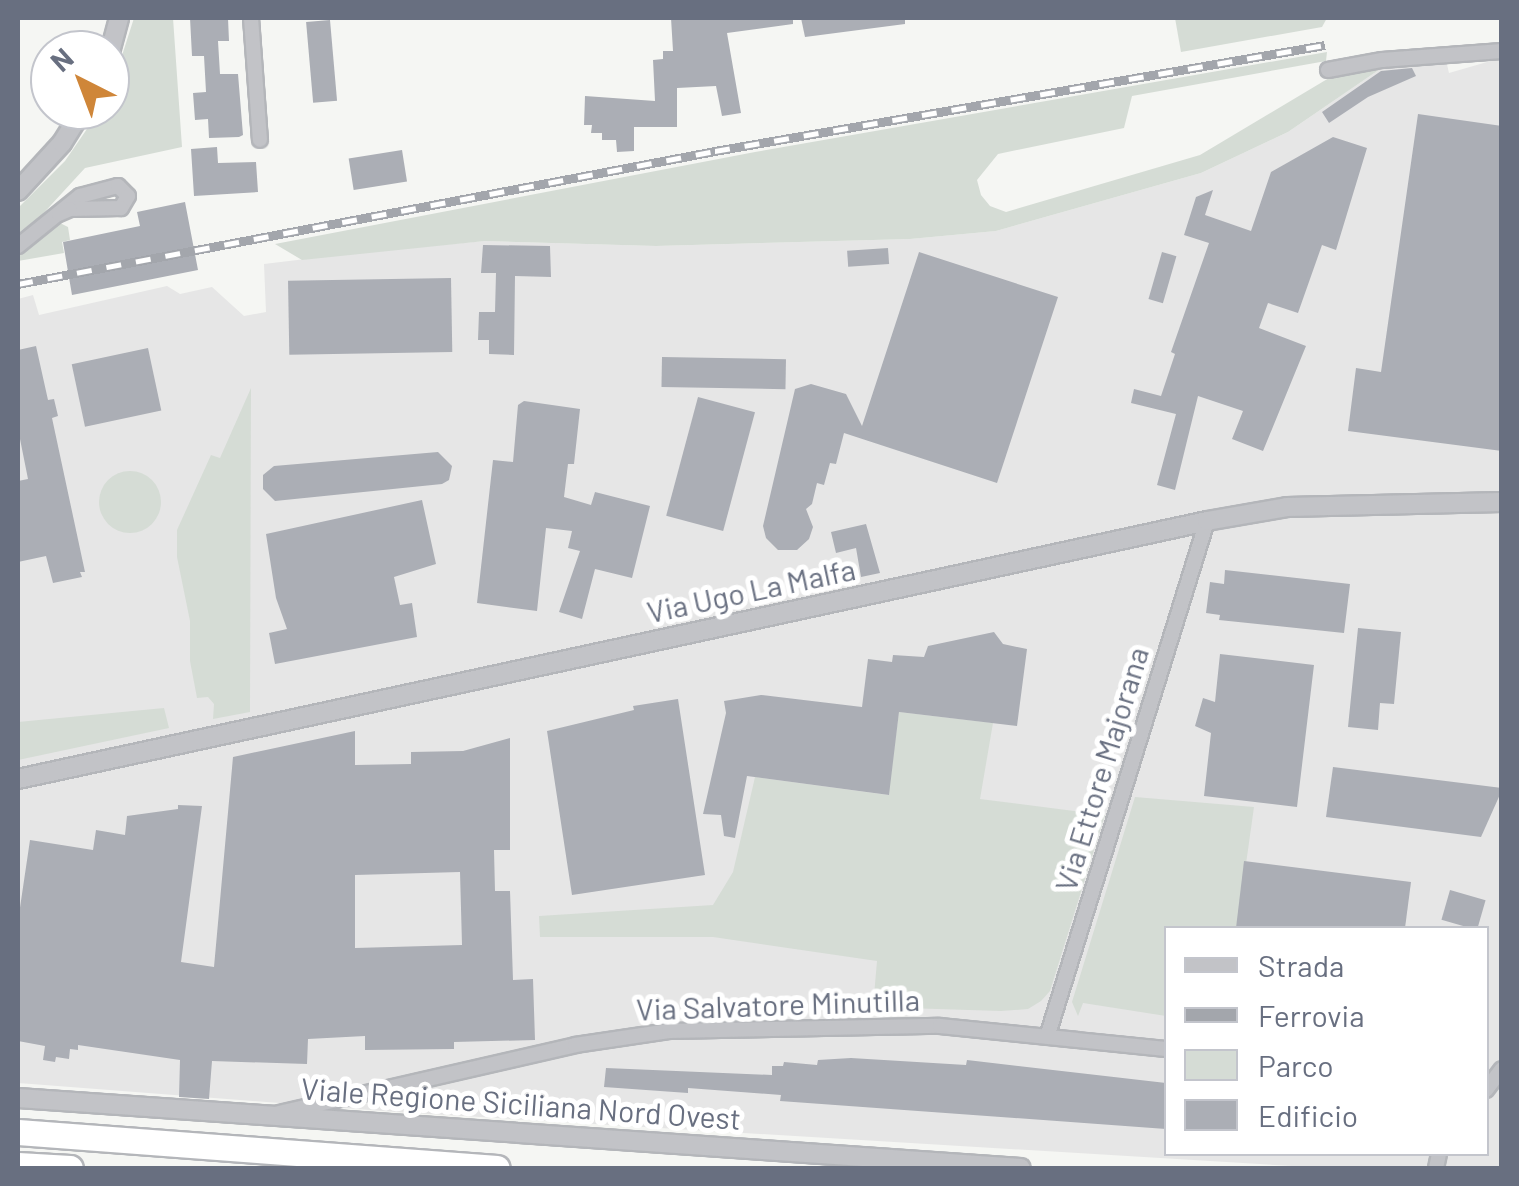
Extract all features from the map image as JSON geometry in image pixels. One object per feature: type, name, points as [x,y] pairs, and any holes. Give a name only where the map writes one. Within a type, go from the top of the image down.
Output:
[{"type":"highway","points":[[18,1132],[497,1168]]},
{"type":"highway","points":[[18,1165],[70,1168]]},
{"type":"street","points":[[251,18],[260,140]]},
{"type":"street","points":[[1328,70],[1382,60],[1502,51]]},
{"type":"street","points":[[18,191],[70,130]]},
{"type":"street","points":[[18,246],[59,214]]},
{"type":"street","name":"Via Ugo La Malfa","points":[[18,779],[1207,521],[1288,506],[1502,502]]},
{"type":"street","name":"Via Ettore Majorana","points":[[1048,1034],[1207,521]]},
{"type":"street","name":"Via Salvatore Minutilla","points":[[279,1113],[557,1049],[669,1031],[875,1026],[1048,1034],[1164,1050]]},
{"type":"street","name":"Viale Regione Siciliana Nord Ovest","points":[[18,1098],[279,1113],[1021,1168]]},
{"type":"shaded area","points":[[1501,58],[1501,1168],[1326,1168],[396,1112],[18,1083],[18,299],[33,295],[39,315],[167,286],[180,294],[212,287],[244,316],[266,312],[264,264],[372,251],[485,241],[656,246],[910,239],[996,231],[1201,173],[1288,132],[1386,65],[1446,60],[1449,73]]},
{"type":"green space","points":[[134,18],[173,18],[182,147],[85,168],[40,217],[18,233],[18,208],[65,161],[86,130],[130,130],[130,30]]},
{"type":"green space","points":[[1175,18],[1327,18],[1322,27],[1181,52]]},
{"type":"green space","points":[[1327,52],[1326,61],[1132,96],[1124,128],[998,154],[977,180],[981,195],[990,206],[1006,212],[1200,155],[1329,78],[1386,65],[1288,132],[1201,173],[996,231],[910,239],[656,246],[485,241],[302,260],[275,244],[755,152]]},
{"type":"green space","points":[[58,222],[68,227],[70,240],[62,242],[64,253],[18,261],[18,252]]},
{"type":"green space","points":[[251,388],[250,712],[213,719],[214,704],[208,697],[197,698],[190,661],[190,621],[177,557],[177,530],[211,455],[220,458]]},
{"type":"green space","points":[[130,471],[152,480],[161,502],[152,524],[130,533],[108,524],[99,502],[108,480]]},
{"type":"green space","points":[[164,708],[169,728],[18,760],[18,722]]},
{"type":"green space","points":[[899,712],[993,723],[980,799],[1105,815],[1050,991],[1041,1001],[1028,1009],[1001,1011],[873,1007],[877,961],[713,937],[540,937],[539,916],[713,905],[733,872],[755,777],[888,795]]},
{"type":"green space","points":[[1135,797],[1254,807],[1237,926],[1164,926],[1164,1016],[1083,1003],[1078,1016],[1072,1002]]},
{"type":"building","points":[[190,18],[228,18],[229,41],[218,41],[220,74],[238,74],[243,135],[239,137],[209,138],[208,119],[195,120],[193,93],[206,92],[204,56],[192,56]]},
{"type":"building","points":[[671,18],[793,18],[793,24],[727,33],[741,113],[722,116],[716,86],[677,88],[677,127],[634,127],[634,151],[617,152],[616,140],[602,140],[602,133],[591,133],[592,125],[584,125],[585,96],[655,101],[653,60],[663,59],[663,51],[673,51]]},
{"type":"building","points":[[801,18],[905,18],[905,24],[805,37]]},
{"type":"building","points":[[330,20],[337,101],[313,103],[306,22]]},
{"type":"building","points":[[1412,68],[1416,76],[1368,97],[1329,123],[1322,112],[1381,71]]},
{"type":"building","points":[[1418,114],[1502,126],[1502,451],[1348,431],[1356,368],[1381,372]]},
{"type":"building","points":[[1333,137],[1367,148],[1336,250],[1322,245],[1298,313],[1268,303],[1259,328],[1306,346],[1263,451],[1232,439],[1243,411],[1198,396],[1175,490],[1157,485],[1176,414],[1131,403],[1134,389],[1161,396],[1175,354],[1171,352],[1209,243],[1184,235],[1196,197],[1213,190],[1205,215],[1251,231],[1271,172]]},
{"type":"building","points":[[217,147],[218,163],[256,162],[258,192],[194,196],[191,149]]},
{"type":"building","points":[[402,150],[407,182],[354,190],[349,158]]},
{"type":"building","points":[[185,202],[198,270],[72,295],[63,242],[140,226],[137,212]]},
{"type":"building","points":[[483,245],[550,246],[551,277],[515,276],[514,355],[489,354],[489,340],[478,340],[479,312],[495,312],[496,273],[481,273]]},
{"type":"building","points":[[888,248],[889,264],[848,267],[847,251]]},
{"type":"building","points":[[919,252],[1058,297],[997,483],[844,433],[836,464],[830,463],[824,485],[817,483],[812,504],[806,509],[813,527],[809,539],[797,550],[778,550],[766,538],[763,526],[795,389],[811,384],[846,394],[862,426]]},
{"type":"building","points":[[1162,252],[1176,256],[1163,303],[1148,299]]},
{"type":"building","points":[[451,278],[452,352],[289,355],[288,281]]},
{"type":"building","points":[[36,346],[48,400],[54,399],[58,416],[52,418],[85,572],[80,572],[82,577],[53,583],[46,556],[18,562],[18,481],[28,479],[18,429],[18,350]]},
{"type":"building","points":[[148,348],[161,411],[85,427],[72,364]]},
{"type":"building","points":[[662,357],[786,359],[785,389],[661,387]]},
{"type":"building","points":[[698,397],[755,412],[723,531],[666,516]]},
{"type":"building","points":[[524,401],[580,409],[574,464],[568,464],[564,497],[591,505],[595,492],[650,506],[632,578],[595,569],[582,619],[559,612],[580,551],[568,548],[572,531],[546,528],[537,611],[477,603],[493,460],[513,462],[518,405]]},
{"type":"building","points":[[438,452],[452,466],[449,480],[442,484],[275,501],[263,489],[263,475],[274,466]]},
{"type":"building","points":[[422,500],[436,564],[394,577],[400,605],[412,603],[417,637],[275,664],[269,633],[287,629],[276,598],[266,534]]},
{"type":"building","points":[[866,524],[880,573],[861,577],[856,548],[836,553],[831,532]]},
{"type":"building","points":[[1225,570],[1350,584],[1344,633],[1219,620],[1220,615],[1206,613],[1210,582],[1224,584]]},
{"type":"building","points":[[1358,628],[1401,632],[1394,704],[1380,703],[1378,730],[1348,727]]},
{"type":"building","points":[[994,632],[1003,644],[1027,649],[1017,726],[899,712],[889,795],[747,776],[735,838],[724,836],[721,815],[703,814],[726,713],[724,701],[761,695],[862,707],[868,659],[892,662],[893,655],[924,657],[928,646]]},
{"type":"building","points":[[1220,654],[1314,665],[1297,807],[1204,796],[1211,733],[1195,726],[1203,698],[1215,702]]},
{"type":"building","points":[[678,699],[705,875],[572,895],[547,731],[634,710],[633,706]]},
{"type":"building","points":[[355,731],[355,765],[411,764],[411,752],[463,751],[510,738],[510,850],[494,850],[495,891],[510,891],[513,980],[533,979],[535,1040],[454,1042],[454,1049],[365,1050],[365,1036],[308,1039],[307,1064],[212,1061],[209,1099],[179,1097],[180,1060],[78,1045],[78,1050],[70,1049],[69,1059],[56,1057],[55,1062],[43,1060],[45,1046],[18,1041],[18,921],[30,840],[93,850],[96,830],[125,835],[127,816],[178,809],[178,805],[202,806],[181,962],[214,967],[233,757]],"holes":[[[460,872],[462,945],[355,948],[355,875]]]},
{"type":"building","points":[[1333,767],[1502,790],[1481,837],[1326,817]]},
{"type":"building","points":[[1244,861],[1411,882],[1405,926],[1236,926]]},
{"type":"building","points":[[1450,890],[1486,900],[1478,926],[1441,920]]},
{"type":"building","points":[[851,1058],[966,1065],[967,1060],[1164,1083],[1164,1129],[780,1101],[781,1095],[688,1088],[688,1093],[604,1087],[606,1068],[772,1075],[772,1066],[783,1066],[784,1062],[817,1065],[818,1060]]},
{"type":"railway","points":[[18,284],[715,151],[1325,45]]}]
